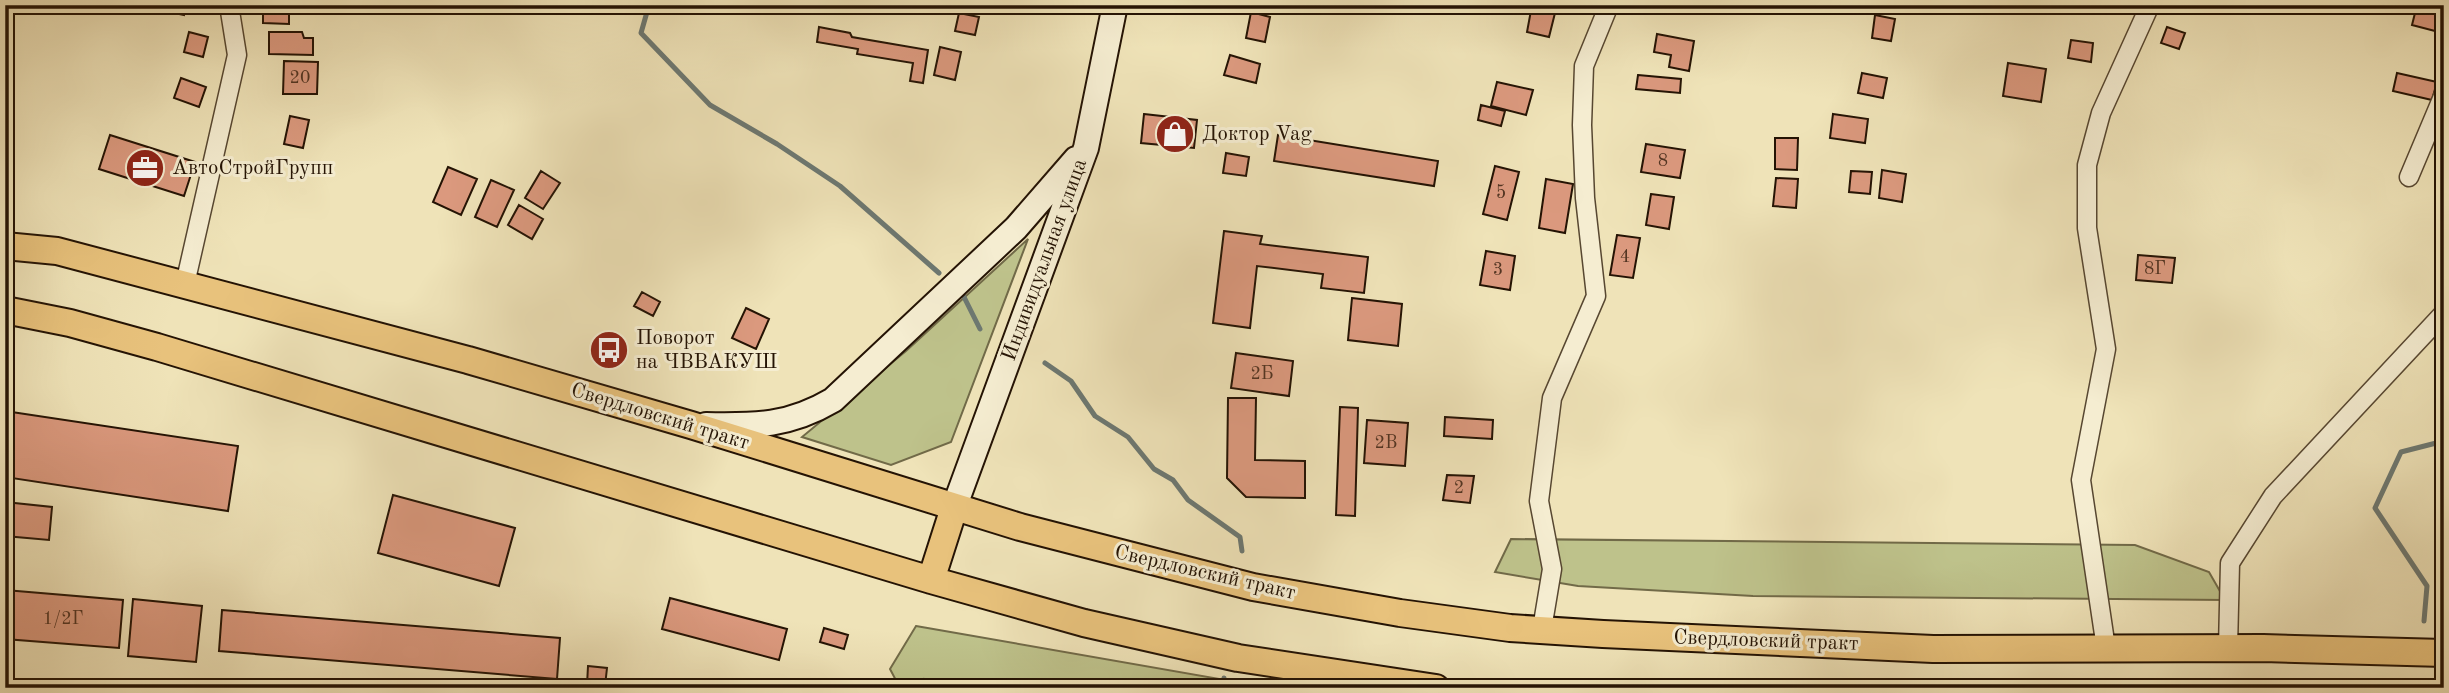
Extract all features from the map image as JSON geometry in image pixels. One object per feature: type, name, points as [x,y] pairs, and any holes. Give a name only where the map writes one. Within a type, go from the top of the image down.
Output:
[{"type":"main road","name":"Индивидуальная улица","points":[[954,508],[1086,148],[1115,5]]},
{"type":"main road","points":[[691,425],[751,426],[785,422],[812,412],[833,400],[1016,228],[1086,148]]},
{"type":"main road","name":"Свердловский тракт","points":[[5,246],[57,251],[468,360],[691,425],[954,508],[1253,587],[1400,613],[1510,628],[1933,649],[2228,648],[2444,653]]},
{"type":"main road","points":[[5,310],[70,323],[157,347],[930,580],[1084,623],[1238,658],[1436,688]]},
{"type":"main road","points":[[930,580],[954,508]]},
{"type":"street","points":[[185,284],[237,55],[229,5]]},
{"type":"street","points":[[1542,629],[1552,569],[1539,500],[1552,398],[1596,296],[1585,198],[1582,125],[1584,66],[1609,5]]},
{"type":"street","points":[[2106,648],[2081,480],[2106,349],[2087,228],[2087,165],[2101,113],[2150,5]]},
{"type":"street","points":[[2409,177],[2444,94]]},
{"type":"street","points":[[2228,648],[2230,563],[2273,496],[2444,313]]},
{"type":"green space","points":[[1028,239],[951,442],[891,465],[802,437],[906,351]]},
{"type":"green space","points":[[1511,539],[2135,545],[2209,572],[2225,600],[1753,596],[1578,586],[1495,572]]},
{"type":"green space","points":[[916,626],[1254,685],[1254,688],[968,688],[924,679],[919,688],[900,688],[890,669]]},
{"type":"building","points":[[166,5],[186,5],[184,15],[165,11]]},
{"type":"building","points":[[263,5],[289,5],[289,24],[263,23]]},
{"type":"building","points":[[1532,5],[1557,5],[1549,37],[1527,32]]},
{"type":"building","points":[[2417,5],[2440,11],[2435,31],[2412,25]]},
{"type":"building","points":[[1251,12],[1270,17],[1265,42],[1246,38]]},
{"type":"building","points":[[959,13],[979,17],[975,35],[955,31]]},
{"type":"building","points":[[1875,15],[1895,19],[1891,41],[1872,38]]},
{"type":"building","points":[[819,27],[850,33],[852,37],[928,50],[923,83],[910,81],[913,63],[857,54],[858,49],[817,42]]},
{"type":"building","points":[[2167,27],[2185,33],[2179,49],[2161,43]]},
{"type":"building","points":[[189,32],[208,37],[203,57],[184,52]]},
{"type":"building","points":[[269,32],[302,32],[304,38],[313,38],[313,55],[269,54]]},
{"type":"building","points":[[1657,34],[1694,41],[1689,71],[1669,67],[1671,55],[1654,52]]},
{"type":"building","points":[[2071,40],[2093,43],[2091,62],[2068,58]]},
{"type":"building","points":[[940,47],[961,52],[955,80],[934,75]]},
{"type":"building","points":[[1230,55],[1260,64],[1256,83],[1224,75]]},
{"type":"building","points":[[284,61],[318,62],[317,94],[283,94]]},
{"type":"building","points":[[2008,63],[2046,69],[2041,102],[2003,96]]},
{"type":"building","points":[[1862,73],[1887,78],[1883,98],[1858,93]]},
{"type":"building","points":[[2397,73],[2437,82],[2432,100],[2393,91]]},
{"type":"building","points":[[1638,75],[1681,79],[1680,93],[1636,89]]},
{"type":"building","points":[[181,78],[206,87],[199,107],[174,98]]},
{"type":"building","points":[[1497,82],[1533,90],[1526,115],[1491,106]]},
{"type":"building","points":[[1481,105],[1505,111],[1501,126],[1478,120]]},
{"type":"building","points":[[1144,114],[1197,120],[1194,148],[1141,143]]},
{"type":"building","points":[[1833,114],[1868,119],[1865,143],[1830,138]]},
{"type":"building","points":[[290,116],[309,120],[303,148],[284,144]]},
{"type":"building","points":[[110,135],[195,162],[184,196],[99,169]]},
{"type":"building","points":[[1278,135],[1438,161],[1434,186],[1274,161]]},
{"type":"building","points":[[1775,138],[1798,138],[1797,170],[1775,169]]},
{"type":"building","points":[[1646,144],[1685,150],[1680,178],[1641,172]]},
{"type":"building","points":[[1226,153],[1249,157],[1246,176],[1223,173]]},
{"type":"building","points":[[1495,166],[1519,172],[1507,220],[1483,214]]},
{"type":"building","points":[[448,167],[477,179],[461,215],[433,202]]},
{"type":"building","points":[[1882,170],[1906,174],[1902,202],[1879,198]]},
{"type":"building","points":[[541,171],[560,183],[543,209],[525,198]]},
{"type":"building","points":[[1851,171],[1872,172],[1870,194],[1849,192]]},
{"type":"building","points":[[1776,178],[1798,179],[1796,208],[1773,206]]},
{"type":"building","points":[[1546,179],[1573,184],[1565,233],[1539,228]]},
{"type":"building","points":[[491,180],[514,190],[497,227],[475,217]]},
{"type":"building","points":[[1651,194],[1674,197],[1669,229],[1646,225]]},
{"type":"building","points":[[519,205],[543,219],[532,239],[508,225]]},
{"type":"building","points":[[1224,231],[1262,236],[1260,244],[1368,257],[1364,293],[1321,288],[1323,274],[1257,266],[1250,328],[1213,323]]},
{"type":"building","points":[[1617,235],[1640,238],[1633,278],[1610,275]]},
{"type":"building","points":[[1486,251],[1515,256],[1510,290],[1480,285]]},
{"type":"building","points":[[2138,255],[2175,258],[2172,283],[2136,280]]},
{"type":"building","points":[[642,292],[660,302],[653,316],[634,306]]},
{"type":"building","points":[[1352,298],[1402,304],[1398,346],[1348,340]]},
{"type":"building","points":[[746,308],[769,319],[756,349],[732,338]]},
{"type":"building","points":[[1236,353],[1293,361],[1289,396],[1231,388]]},
{"type":"building","points":[[1228,398],[1256,398],[1255,460],[1305,461],[1305,498],[1246,497],[1227,478]]},
{"type":"building","points":[[1340,407],[1358,408],[1355,516],[1336,515]]},
{"type":"building","points":[[5,411],[238,446],[228,511],[5,477]]},
{"type":"building","points":[[1445,417],[1493,420],[1492,439],[1444,436]]},
{"type":"building","points":[[1367,420],[1408,423],[1405,466],[1364,463]]},
{"type":"building","points":[[1447,475],[1474,476],[1470,503],[1443,500]]},
{"type":"building","points":[[393,495],[515,528],[499,586],[378,553]]},
{"type":"building","points":[[5,502],[52,507],[49,540],[5,536]]},
{"type":"building","points":[[5,590],[123,600],[119,648],[5,639]]},
{"type":"building","points":[[670,598],[787,629],[779,660],[662,629]]},
{"type":"building","points":[[133,599],[202,606],[196,662],[128,656]]},
{"type":"building","points":[[222,610],[560,638],[557,679],[219,651]]},
{"type":"building","points":[[824,628],[848,635],[844,649],[820,642]]},
{"type":"building","points":[[588,666],[607,668],[605,686],[587,685]]},
{"type":"waterway","points":[[649,5],[641,33],[710,105],[777,144],[840,186],[939,273]]},
{"type":"waterway","points":[[962,293],[980,329]]},
{"type":"waterway","points":[[1045,363],[1071,381],[1095,416],[1128,437],[1154,469],[1173,480],[1188,500],[1240,537],[1242,551]]},
{"type":"waterway","points":[[2424,621],[2427,586],[2375,508],[2401,452],[2444,441]]},
{"type":"waterway","points":[[1223,688],[1224,678]]},
{"type":"place","name":"Доктор Vag","points":[[1175,134]]},
{"type":"place","name":"АвтоСтройГрупп","points":[[145,168]]},
{"type":"place","name":"Поворот на ЧВВАКУШ","points":[[609,350]]}]
